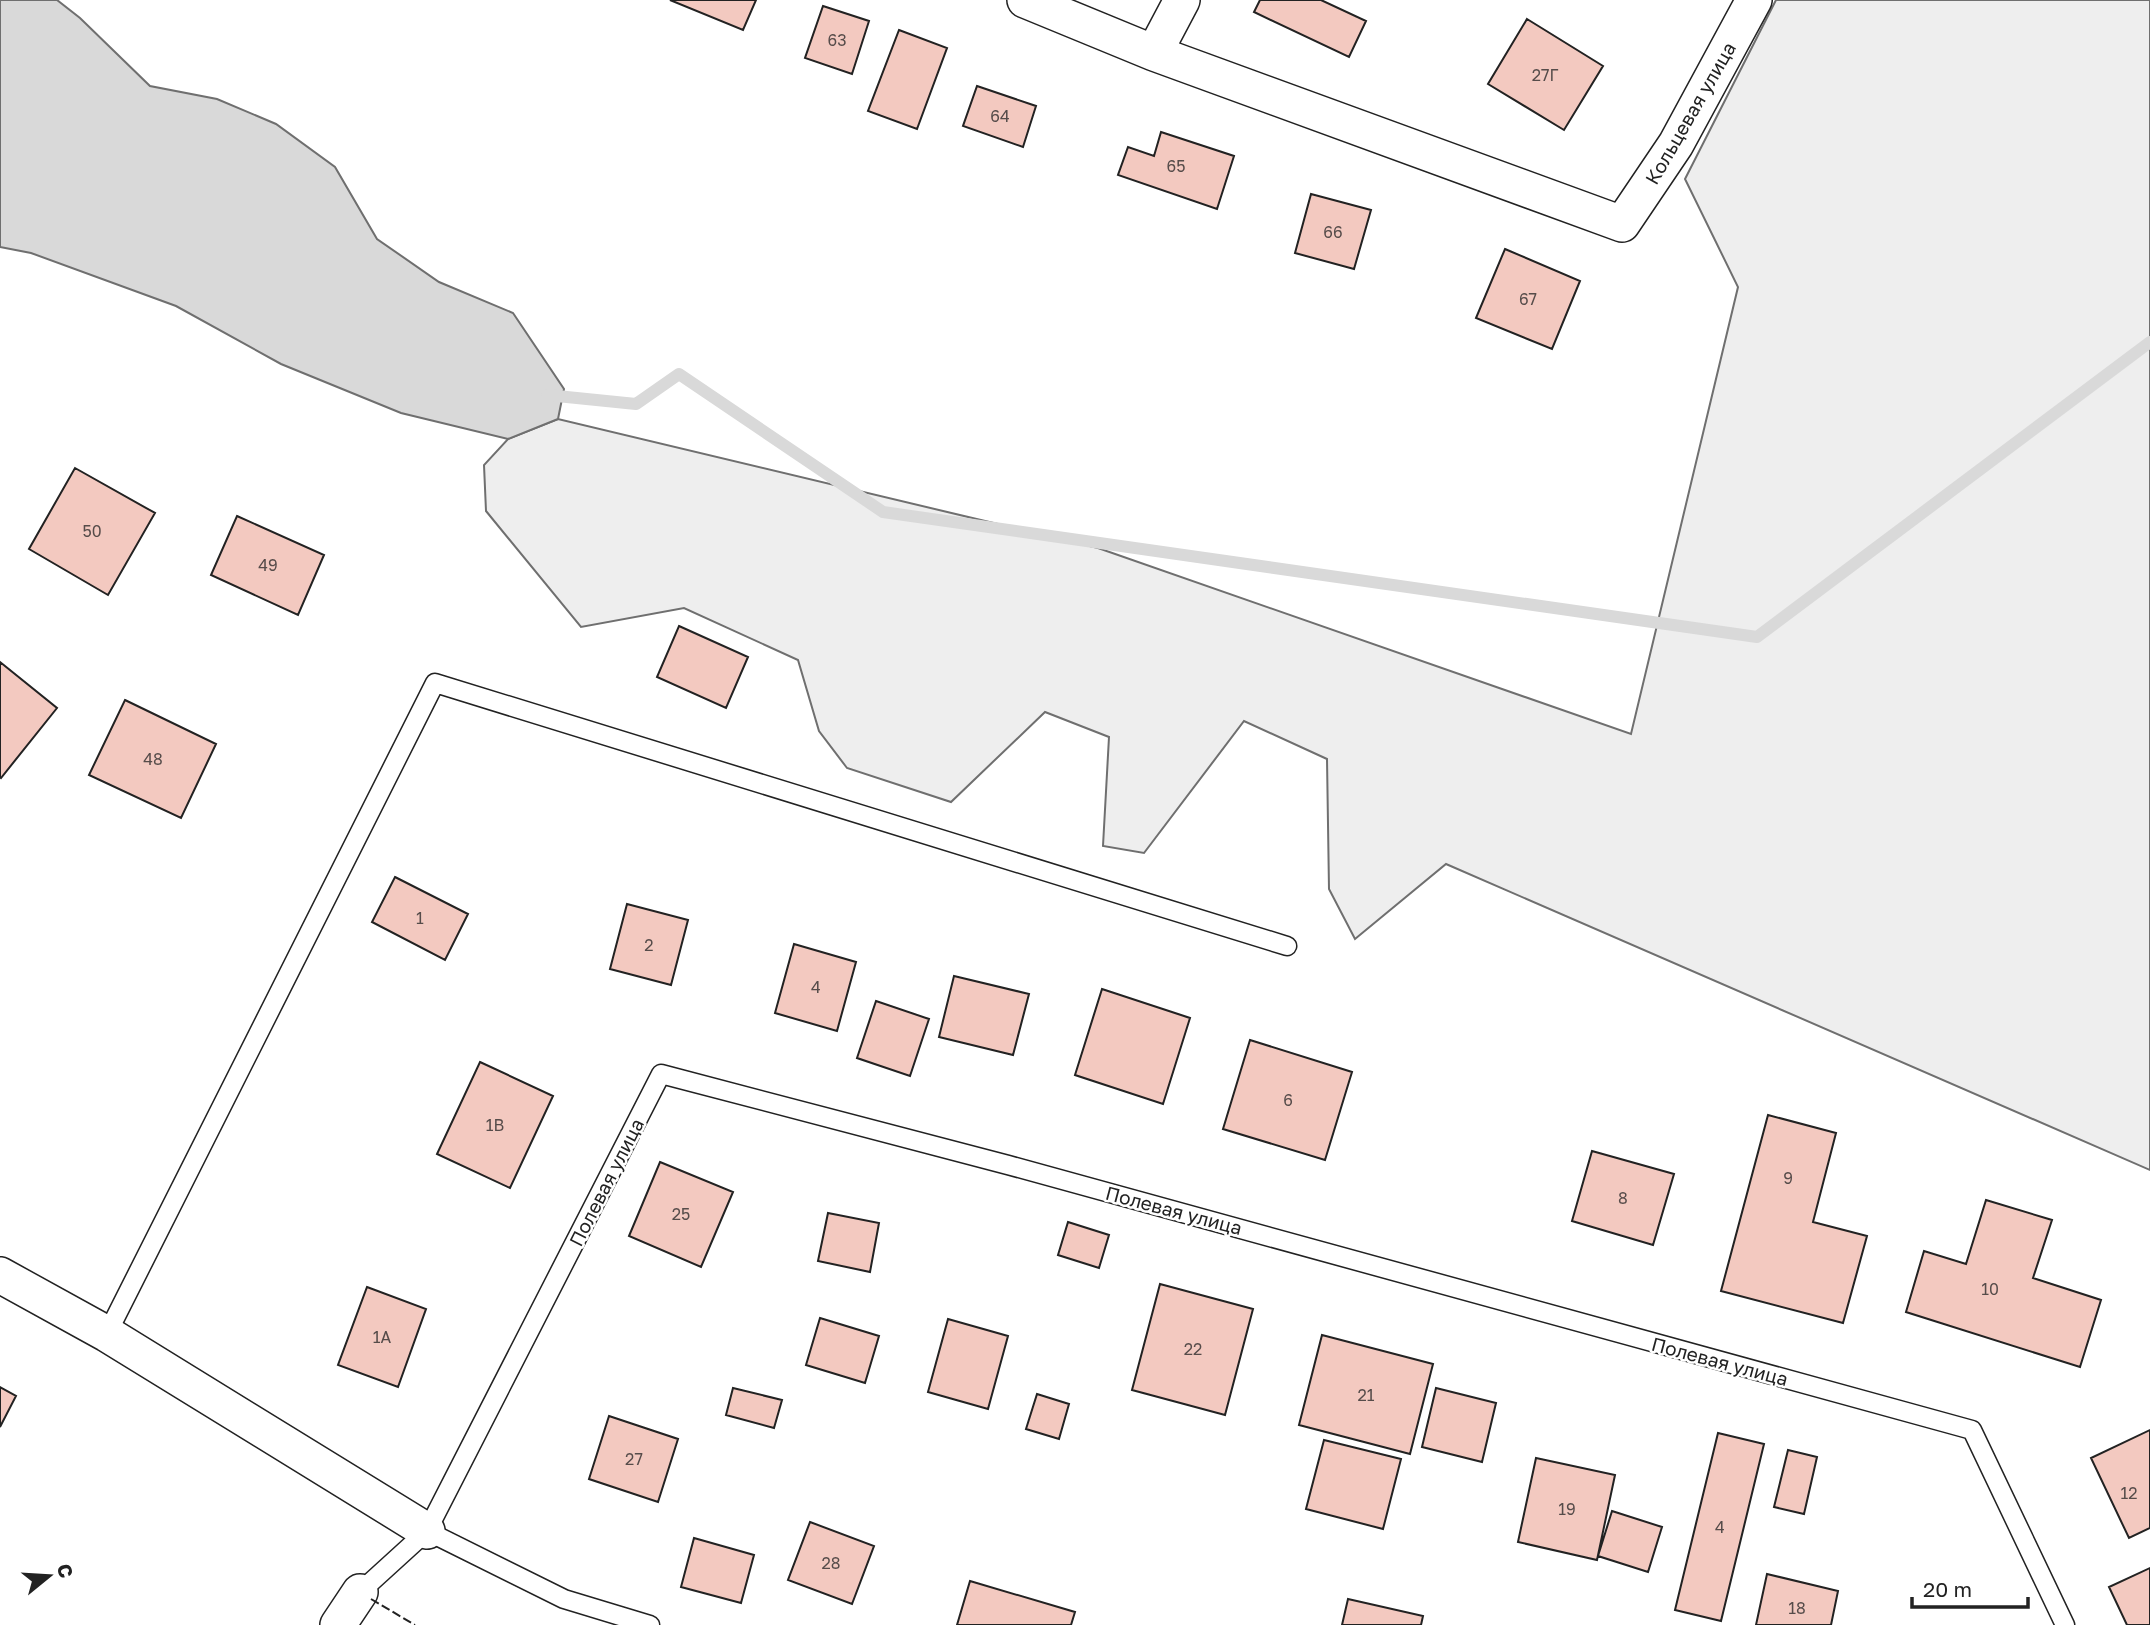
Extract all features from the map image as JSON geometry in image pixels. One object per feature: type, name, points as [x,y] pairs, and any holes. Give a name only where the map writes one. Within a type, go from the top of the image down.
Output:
[{"type":"street","points":[[1025,0],[1154,53],[1182,0]]},
{"type":"street","name":"Кольцевая улица","points":[[1154,53],[1622,224],[1676,144],[1754,0]]},
{"type":"street","points":[[0,1275],[107,1334],[427,1531]]},
{"type":"street","points":[[338,1625],[360,1592]]},
{"type":"lane","points":[[107,1334],[435,683],[1287,946]]},
{"type":"lane","name":"Полевая улица","points":[[360,1592],[427,1531],[661,1074],[1008,1165],[1972,1430],[2065,1625]]},
{"type":"lane","points":[[427,1531],[564,1599],[650,1625]]},
{"type":"shaded area","points":[[0,0],[57,0],[80,18],[150,86],[217,99],[276,124],[335,167],[377,239],[439,282],[513,313],[564,389],[558,419],[508,439],[401,413],[281,364],[176,306],[31,253],[0,247]]},
{"type":"shaded area","points":[[1776,0],[2150,0],[2150,1170],[1446,864],[1355,939],[1329,889],[1327,759],[1244,721],[1144,853],[1103,846],[1109,737],[1045,712],[951,802],[847,768],[819,731],[798,660],[684,608],[581,627],[486,511],[484,465],[508,439],[558,419],[1098,548],[1631,734],[1738,287],[1685,179]]},
{"type":"building","points":[[670,0],[756,0],[743,30]]},
{"type":"building","points":[[1260,0],[1321,0],[1366,21],[1349,57],[1254,12]]},
{"type":"building","points":[[823,6],[869,21],[852,74],[805,58]]},
{"type":"building","points":[[1527,19],[1603,66],[1564,130],[1488,84]]},
{"type":"building","points":[[899,30],[947,48],[917,129],[868,111]]},
{"type":"building","points":[[977,86],[1036,106],[1023,147],[963,126]]},
{"type":"building","points":[[1161,132],[1234,156],[1217,209],[1118,175],[1128,147],[1154,156]]},
{"type":"building","points":[[1311,194],[1371,210],[1354,269],[1295,253]]},
{"type":"building","points":[[1505,249],[1580,281],[1552,349],[1476,318]]},
{"type":"building","points":[[75,468],[155,513],[108,595],[29,549]]},
{"type":"building","points":[[237,516],[324,555],[298,615],[211,575]]},
{"type":"building","points":[[679,626],[748,657],[726,708],[657,677]]},
{"type":"building","points":[[0,662],[57,708],[1,778],[0,777]]},
{"type":"building","points":[[125,700],[216,744],[181,818],[89,775]]},
{"type":"building","points":[[395,877],[468,914],[445,960],[372,922]]},
{"type":"building","points":[[627,904],[688,920],[671,985],[610,969]]},
{"type":"building","points":[[794,944],[856,962],[837,1031],[775,1013]]},
{"type":"building","points":[[954,976],[1029,994],[1013,1055],[939,1037]]},
{"type":"building","points":[[1102,989],[1190,1018],[1163,1104],[1075,1075]]},
{"type":"building","points":[[876,1001],[929,1019],[910,1076],[857,1058]]},
{"type":"building","points":[[1250,1040],[1352,1072],[1325,1160],[1223,1129]]},
{"type":"building","points":[[480,1062],[553,1096],[510,1188],[437,1154]]},
{"type":"building","points":[[1768,1115],[1836,1133],[1813,1222],[1867,1236],[1843,1323],[1721,1291]]},
{"type":"building","points":[[1592,1151],[1674,1174],[1653,1245],[1572,1221]]},
{"type":"building","points":[[660,1162],[733,1192],[701,1267],[629,1236]]},
{"type":"building","points":[[1986,1200],[2052,1220],[2033,1278],[2101,1300],[2080,1367],[1906,1312],[1924,1251],[1966,1264]]},
{"type":"building","points":[[828,1213],[879,1223],[870,1272],[818,1261]]},
{"type":"building","points":[[1068,1222],[1109,1235],[1099,1268],[1058,1255]]},
{"type":"building","points":[[1160,1284],[1253,1309],[1225,1415],[1132,1390]]},
{"type":"building","points":[[367,1287],[426,1309],[398,1387],[338,1365]]},
{"type":"building","points":[[820,1318],[879,1336],[865,1383],[806,1365]]},
{"type":"building","points":[[948,1319],[1008,1336],[988,1409],[928,1392]]},
{"type":"building","points":[[1322,1335],[1433,1364],[1410,1454],[1299,1425]]},
{"type":"building","points":[[0,1387],[16,1396],[0,1427]]},
{"type":"building","points":[[733,1388],[782,1400],[774,1428],[726,1415]]},
{"type":"building","points":[[1436,1388],[1496,1403],[1482,1462],[1422,1447]]},
{"type":"building","points":[[1037,1394],[1069,1404],[1059,1439],[1026,1429]]},
{"type":"building","points":[[609,1416],[678,1439],[658,1502],[589,1479]]},
{"type":"building","points":[[2150,1430],[2150,1528],[2129,1538],[2091,1458]]},
{"type":"building","points":[[1718,1433],[1764,1444],[1721,1621],[1675,1610]]},
{"type":"building","points":[[1324,1440],[1401,1459],[1383,1529],[1306,1509]]},
{"type":"building","points":[[1788,1450],[1817,1457],[1804,1514],[1774,1507]]},
{"type":"building","points":[[1536,1458],[1615,1475],[1597,1560],[1518,1542]]},
{"type":"building","points":[[1612,1511],[1662,1527],[1648,1572],[1598,1556]]},
{"type":"building","points":[[810,1522],[874,1546],[852,1604],[788,1580]]},
{"type":"building","points":[[694,1538],[754,1555],[741,1603],[681,1587]]},
{"type":"building","points":[[2150,1568],[2150,1625],[2127,1625],[2109,1587]]},
{"type":"building","points":[[1767,1574],[1838,1591],[1831,1625],[1756,1625]]},
{"type":"building","points":[[970,1581],[1075,1612],[1071,1625],[957,1625]]},
{"type":"building","points":[[1348,1599],[1423,1616],[1421,1625],[1342,1625]]},
{"type":"waterway","points":[[547,395],[636,404],[679,374],[883,512],[1757,637],[2150,342]]},
{"type":"fence","points":[[371,1599],[415,1625]]}]
